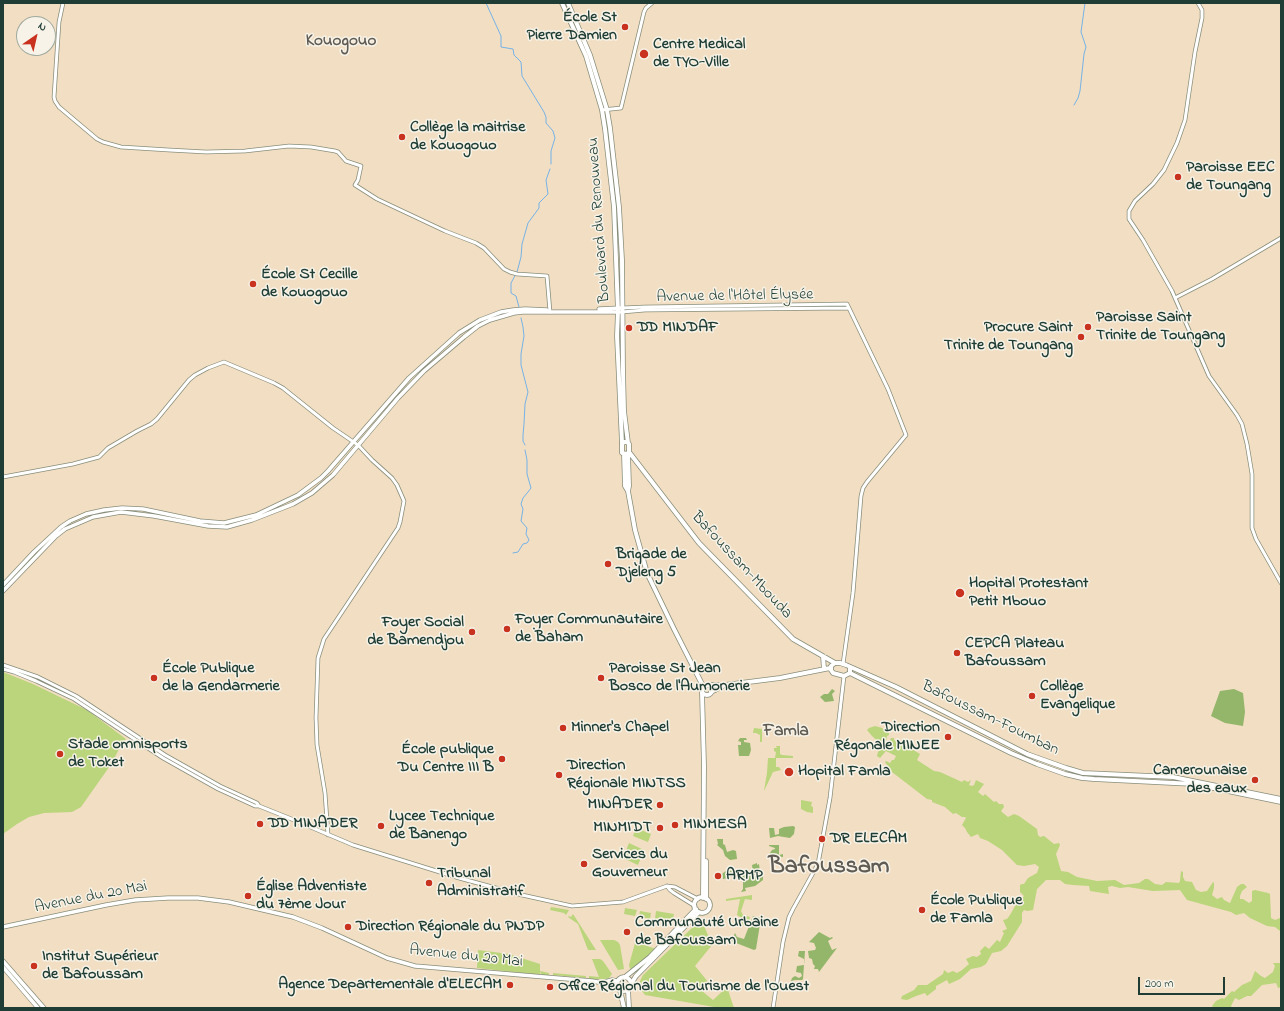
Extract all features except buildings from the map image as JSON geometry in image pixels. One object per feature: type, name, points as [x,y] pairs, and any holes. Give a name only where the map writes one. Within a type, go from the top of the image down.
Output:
[{"type":"highway","points":[[562,3],[574,21]]},
{"type":"highway","points":[[568,3],[588,56]]},
{"type":"highway","name":"Boulevard du Renouveau","points":[[588,56],[607,110],[618,196],[620,310],[619,345],[622,452],[627,453],[629,445],[622,411]]},
{"type":"highway","name":"Boulevard du Renouveau","points":[[588,56],[602,110],[605,129],[619,265]]},
{"type":"highway","points":[[622,444],[624,442],[628,443]]},
{"type":"highway","points":[[627,453],[625,486],[628,491],[635,530],[647,573],[703,686],[706,852],[704,898]]},
{"type":"highway","name":"Bafoussam-Mbouda","points":[[627,453],[699,543],[793,639],[835,663]]},
{"type":"highway","points":[[823,656],[824,669]]},
{"type":"highway","points":[[703,686],[726,685],[780,678],[830,668],[835,663]]},
{"type":"highway","name":"Bafoussam-Foumban","points":[[835,663],[843,664],[876,678],[924,701],[998,740],[1027,754],[1054,764],[1083,773],[1173,777],[1195,782]]},
{"type":"highway","points":[[830,668],[833,673],[844,676],[850,673],[850,667]]},
{"type":"highway","name":"Bafoussam-Foumban","points":[[850,673],[995,745],[1052,770],[1082,778],[1132,781],[1195,782]]},
{"type":"highway","points":[[873,684],[876,678]]},
{"type":"highway","points":[[708,685],[711,687],[711,692]]},
{"type":"highway","points":[[703,707],[707,695],[726,685]]},
{"type":"highway","points":[[702,692],[707,695]]},
{"type":"highway","points":[[921,708],[924,701]]},
{"type":"highway","points":[[964,730],[967,723]]},
{"type":"highway","points":[[995,745],[998,740]]},
{"type":"highway","points":[[1052,770],[1054,764]]},
{"type":"highway","points":[[1131,776],[1132,781]]},
{"type":"highway","points":[[1195,782],[1281,799]]},
{"type":"highway","points":[[1195,782],[1281,802]]},
{"type":"highway","points":[[629,1008],[628,990],[636,976],[696,909],[698,899],[704,898],[709,902],[709,909],[706,912],[696,909]]},
{"type":"highway","points":[[624,1008],[620,990],[617,986],[617,981],[621,977],[626,977],[650,957],[696,909]]},
{"type":"highway","points":[[626,977],[629,979],[631,984]]},
{"type":"highway","points":[[620,990],[628,990]]},
{"type":"main road","points":[[3,585],[34,552],[61,527],[82,516],[104,510],[122,508],[143,509],[200,521],[224,522],[244,518],[271,508],[298,495],[328,471],[409,378],[459,333],[480,320],[501,312],[525,309],[550,311]]},
{"type":"main road","points":[[3,591],[56,536],[65,529],[83,520],[105,514],[121,512],[154,516],[212,527],[227,527],[279,510],[292,504],[312,492],[333,475],[407,388],[424,371],[474,330],[490,320],[514,313],[620,310]]},
{"type":"main road","name":"Avenue du 20 Mai","points":[[3,928],[135,900],[168,898],[206,899],[230,902],[309,922],[387,958],[415,966],[604,983],[617,986]]},
{"type":"main road","points":[[3,961],[44,1008]]},
{"type":"main road","points":[[3,967],[38,1008]]},
{"type":"main road","name":"Avenue du 20 Mai","points":[[604,983],[612,980],[617,981]]},
{"type":"street","points":[[63,3],[59,22],[54,97],[55,102],[97,139],[121,147],[206,152],[246,151],[289,146],[311,147],[338,152],[346,161],[361,166],[355,185],[384,203],[476,243],[484,248],[504,269],[515,274],[548,276],[550,311]]},
{"type":"street","points":[[602,110],[621,108],[644,12],[652,3]]},
{"type":"street","points":[[1198,3],[1202,10],[1202,18],[1194,56],[1190,95],[1183,126],[1177,143],[1164,170],[1153,184],[1135,201],[1129,211],[1129,219],[1148,248],[1175,298],[1209,376],[1242,424],[1252,474],[1252,528],[1256,539],[1281,583]]},
{"type":"street","points":[[1175,298],[1212,279],[1281,238]]},
{"type":"street","name":"Avenue de l'Hôtel Élysée","points":[[620,310],[848,306],[888,389],[906,436],[863,488],[861,496],[853,593],[843,664]]},
{"type":"street","points":[[3,477],[73,464],[100,457],[108,448],[151,424],[157,419],[189,380],[195,375],[224,362],[278,385],[358,445],[392,478],[404,501],[398,528],[328,634],[320,648],[318,658],[316,718],[317,745],[325,793],[328,835]]},
{"type":"street","points":[[3,665],[38,677],[76,696],[183,768]]},
{"type":"street","points":[[3,669],[36,681],[74,699],[129,736],[183,768],[255,806],[259,806],[353,846],[452,876],[522,895],[577,906],[623,902],[667,886],[675,887],[698,899]]},
{"type":"street","points":[[773,1008],[783,942],[789,917],[818,864],[830,798],[844,676]]},
{"type":"street","points":[[667,886],[670,890],[696,909]]},
{"type":"green space","name":"Stade omnisports de Toket","points":[[3,672],[33,684],[87,710],[126,739],[121,745],[112,763],[81,807],[72,812],[44,813],[29,817],[3,834]]},
{"type":"green space","points":[[832,689],[835,691],[832,694],[834,701],[825,702],[820,697],[824,694],[828,694]]},
{"type":"green space","points":[[1234,689],[1243,693],[1245,712],[1243,726],[1225,723],[1211,716],[1220,691]]},
{"type":"green space","points":[[875,726],[882,728],[889,733],[886,741],[889,742],[891,738],[894,738],[894,740],[899,743],[904,741],[907,743],[907,746],[920,754],[917,760],[934,771],[940,772],[962,782],[964,780],[968,782],[971,780],[969,785],[972,786],[976,780],[984,784],[978,792],[983,796],[985,794],[994,802],[996,801],[999,804],[1003,804],[1004,807],[1001,811],[1008,817],[1014,814],[1019,816],[1037,829],[1040,837],[1044,836],[1054,844],[1059,843],[1060,845],[1056,854],[1061,871],[1068,872],[1077,877],[1097,881],[1115,880],[1124,885],[1139,883],[1145,879],[1148,879],[1155,884],[1162,885],[1166,882],[1179,883],[1181,871],[1183,872],[1185,881],[1192,882],[1196,890],[1201,892],[1207,891],[1213,882],[1214,888],[1212,895],[1217,899],[1222,897],[1230,903],[1237,887],[1244,884],[1247,887],[1242,891],[1240,899],[1243,899],[1249,903],[1252,901],[1252,891],[1255,890],[1270,894],[1271,918],[1275,920],[1281,916],[1281,935],[1280,931],[1275,927],[1267,926],[1250,918],[1244,913],[1236,915],[1231,912],[1187,900],[1180,890],[1153,891],[1112,886],[1108,887],[1109,894],[1090,891],[1089,886],[1065,884],[1060,880],[1046,880],[1037,889],[1033,910],[1024,910],[1022,913],[1022,922],[1007,946],[1001,951],[992,953],[986,964],[981,967],[971,969],[960,979],[949,984],[947,980],[936,986],[936,989],[927,996],[925,993],[907,1000],[901,999],[902,996],[914,990],[918,985],[927,985],[943,974],[944,970],[948,973],[953,971],[957,973],[969,964],[966,959],[973,956],[977,957],[981,954],[980,951],[985,946],[989,949],[997,940],[1000,942],[1004,933],[1002,931],[1007,929],[1003,920],[1007,919],[1019,899],[1024,896],[1020,892],[1020,885],[1024,884],[1028,878],[1037,873],[1039,867],[1035,864],[1024,866],[1017,865],[1002,850],[980,838],[978,834],[971,837],[962,825],[966,818],[965,817],[962,817],[956,813],[953,814],[945,807],[927,799],[892,772],[885,762],[890,763],[896,756],[886,751],[880,758],[877,756],[878,752],[883,746],[867,730]]},
{"type":"green space","points":[[754,728],[762,729],[762,742],[760,742],[760,735],[753,733]]},
{"type":"green space","points":[[740,738],[746,738],[747,740],[744,740],[744,742],[750,743],[751,750],[749,756],[739,756],[738,745],[741,745],[741,742],[738,741]]},
{"type":"green space","points":[[776,746],[780,746],[780,754],[793,756],[793,758],[776,758],[776,767],[779,767],[781,770],[773,772],[764,791],[768,758],[775,758],[776,752],[774,751],[774,748],[777,748]]},
{"type":"green space","points":[[801,800],[812,802],[811,806],[813,807],[813,813],[801,809]]},
{"type":"green space","points":[[793,826],[795,827],[794,834],[790,838],[778,836],[770,838],[769,828],[774,828],[775,835],[779,834],[779,829]]},
{"type":"green space","points":[[636,828],[651,834],[648,842],[633,836]]},
{"type":"green space","points":[[717,839],[723,839],[723,844],[725,845],[727,852],[733,850],[736,851],[737,859],[730,860],[725,856],[723,850],[717,845]]},
{"type":"green space","points":[[629,843],[644,850],[638,865],[623,858]]},
{"type":"green space","points":[[769,845],[779,845],[779,855],[783,854],[783,857],[770,856],[770,853],[775,848]]},
{"type":"green space","points":[[757,863],[757,865],[759,864],[760,872],[763,872],[763,880],[755,886],[745,888],[746,891],[741,892],[743,889],[743,882],[742,879],[740,879],[740,876],[723,879],[722,874],[728,869],[738,873],[753,873],[752,865]]},
{"type":"green space","points":[[752,895],[752,900],[745,899],[741,911],[743,915],[750,917],[748,926],[740,924],[743,919],[737,915],[740,899],[726,901],[726,899]]},
{"type":"green space","points":[[551,907],[569,910],[566,915],[564,913],[550,910]]},
{"type":"green space","points":[[625,908],[637,910],[635,916],[624,914]]},
{"type":"green space","points":[[640,911],[651,913],[650,919],[639,917]]},
{"type":"green space","points":[[656,911],[674,914],[672,923],[655,919]]},
{"type":"green space","points":[[573,914],[596,950],[588,950],[578,924],[568,917],[571,917]]},
{"type":"green space","points":[[753,916],[761,918],[756,949],[754,950],[731,941],[735,933],[737,937],[744,939]]},
{"type":"green space","points":[[699,923],[703,923],[712,945],[695,966],[709,983],[702,991],[713,1000],[727,987],[734,1008],[720,1008],[645,995],[639,987],[643,975]]},
{"type":"green space","points":[[819,932],[830,938],[832,937],[833,938],[828,941],[832,950],[837,948],[819,972],[818,969],[814,969],[815,966],[812,959],[809,958],[808,951],[815,950],[816,948],[814,943],[809,942]]},
{"type":"green space","points":[[600,940],[614,940],[618,942],[620,945],[624,969],[618,970]]},
{"type":"green space","points":[[635,943],[656,949],[637,966],[630,969],[629,965]]},
{"type":"green space","points":[[478,950],[509,954],[540,964],[540,971],[549,973],[549,975],[542,975],[540,972],[540,975],[477,968]]},
{"type":"green space","points":[[799,951],[805,951],[804,965],[804,959],[798,956]]},
{"type":"green space","points":[[592,959],[600,959],[603,961],[612,974],[609,978],[589,979],[589,976],[599,977]]},
{"type":"green space","points":[[1273,963],[1281,963],[1281,987],[1278,988],[1276,983],[1262,985],[1251,996],[1247,996],[1239,1000],[1235,998],[1231,1006],[1232,1008],[1214,1008],[1212,1006],[1216,1001],[1222,998],[1224,999],[1232,991],[1234,992],[1242,985],[1251,981],[1255,971],[1265,978],[1273,972],[1275,966]]},
{"type":"green space","points":[[804,965],[803,979],[791,981],[795,976],[799,978],[802,976],[801,973],[796,972],[797,966]]},
{"type":"green space","points":[[553,973],[586,976],[586,978],[553,975]]},
{"type":"waterway","points":[[486,3],[501,36],[501,47],[513,49],[514,55],[521,62],[522,76],[544,112],[546,123],[553,131],[555,138],[551,151],[551,164]]},
{"type":"waterway","points":[[1074,105],[1080,91],[1086,47],[1081,32],[1085,3]]},
{"type":"waterway","points":[[519,307],[516,296],[511,293],[511,283],[517,272],[521,257],[522,244],[528,223],[539,208],[539,203],[548,194],[546,180],[550,169]]},
{"type":"waterway","points":[[521,318],[524,336],[521,365],[528,392],[525,404],[523,435],[525,445]]},
{"type":"waterway","points":[[513,553],[518,552],[523,544],[527,543],[529,540],[526,534],[527,528],[521,521],[523,509],[521,504],[523,498],[531,488],[527,474],[525,450]]},
{"type":"place","name":"École St Pierre Damien","points":[[625,27]]},
{"type":"place","name":"Centre Medical de TYO-Ville","points":[[644,54]]},
{"type":"place","name":"Collège la maitrise de Kouogouo","points":[[402,137]]},
{"type":"place","name":"Paroisse EEC de Toungang","points":[[1178,177]]},
{"type":"place","name":"École St Cecille de Kouogouo","points":[[253,284]]},
{"type":"place","name":"Paroisse Saint Trinite de Toungang","points":[[1088,327]]},
{"type":"place","name":"DD MINDAF","points":[[629,328]]},
{"type":"place","name":"Procure Saint Trinite de Toungang","points":[[1081,337]]},
{"type":"place","name":"Brigade de Djeleng 5","points":[[608,564]]},
{"type":"place","name":"Hopital Protestant Petit Mbouo","points":[[960,593]]},
{"type":"place","name":"Foyer Communautaire de Baham","points":[[507,629]]},
{"type":"place","name":"Foyer Social de Bamendjou","points":[[472,632]]},
{"type":"place","name":"CEPCA Plateau Bafoussam","points":[[957,653]]},
{"type":"place","name":"École Publique de la Gendarmerie","points":[[154,678]]},
{"type":"place","name":"Paroisse St Jean Bosco de l'Aumonerie","points":[[601,678]]},
{"type":"place","name":"Collège Evangelique","points":[[1032,696]]},
{"type":"place","name":"Minner's Chapel","points":[[563,728]]},
{"type":"place","name":"Direction Régonale MINEE","points":[[948,737]]},
{"type":"place","name":"Stade omnisports de Toket","points":[[60,754]]},
{"type":"place","name":"École publique Du Centre III B","points":[[502,759]]},
{"type":"place","name":"Hopital Famla","points":[[789,772]]},
{"type":"place","name":"Direction Régionale MINTSS","points":[[559,775]]},
{"type":"place","name":"Camerounaise des eaux","points":[[1255,780]]},
{"type":"place","name":"MINADER","points":[[660,805]]},
{"type":"place","name":"DD MINADER","points":[[260,824]]},
{"type":"place","name":"MINMESA","points":[[675,825]]},
{"type":"place","name":"Lycee Technique de Banengo","points":[[381,826]]},
{"type":"place","name":"MINMIDT","points":[[660,828]]},
{"type":"place","name":"DR ELECAM","points":[[822,839]]},
{"type":"place","name":"Services du Gouverneur","points":[[584,864]]},
{"type":"place","name":"ARMP","points":[[718,876]]},
{"type":"place","name":"Tribunal Administratif","points":[[429,883]]},
{"type":"place","name":"Église Adventiste du 7ème Jour","points":[[248,896]]},
{"type":"place","name":"École Publique de Famla","points":[[922,910]]},
{"type":"place","name":"Direction Régionale du PNDP","points":[[348,927]]},
{"type":"place","name":"Communauté Urbaine de Bafoussam","points":[[627,932]]},
{"type":"place","name":"Institut Supérieur de Bafoussam","points":[[34,966]]},
{"type":"place","name":"Agence Departementale d'ELECAM","points":[[510,985]]},
{"type":"place","name":"Office Régional du Tourisme de l'Ouest","points":[[550,987]]},
{"type":"district","name":"Kouogouo","points":[[341,42]]},
{"type":"district","name":"Famla","points":[[786,732]]},
{"type":"district","name":"Bafoussam","points":[[829,868]]}]
